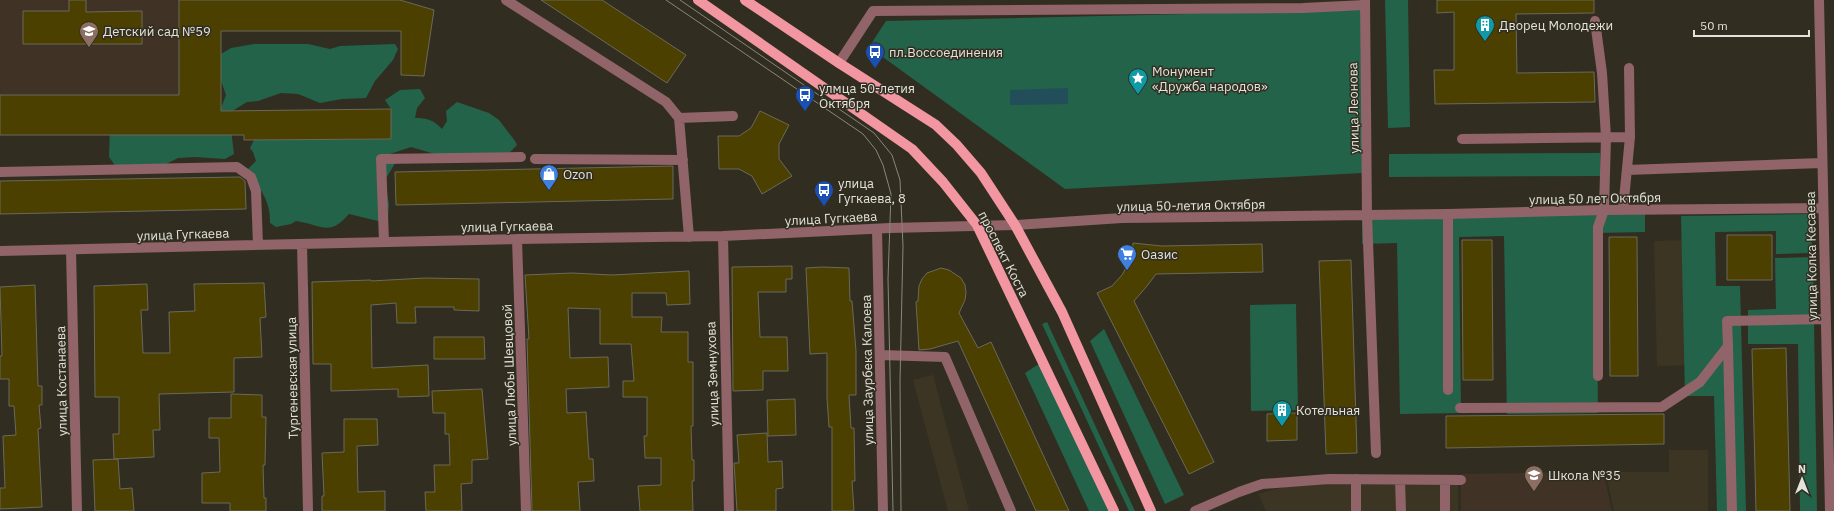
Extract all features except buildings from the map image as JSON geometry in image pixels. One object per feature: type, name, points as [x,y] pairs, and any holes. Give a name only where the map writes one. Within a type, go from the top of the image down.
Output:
[{"type":"main road","name":"проспект Коста","points":[[698,0],[912,149],[943,182],[977,225],[1114,511]]},
{"type":"main road","name":"проспект Коста","points":[[745,0],[839,63],[936,125],[956,144],[981,173],[1015,225],[1062,312],[1151,511]]},
{"type":"street","points":[[506,0],[666,102],[679,118],[689,237]]},
{"type":"street","points":[[839,63],[872,11],[875,0]]},
{"type":"street","name":"улица Колка Кесаева","points":[[1819,0],[1830,511]]},
{"type":"street","points":[[872,11],[1303,8],[1365,2]]},
{"type":"street","name":"улица Леонова","points":[[1365,2],[1367,215],[1376,452]]},
{"type":"street","points":[[1595,21],[1602,73],[1606,137],[1604,210],[1598,228],[1598,376]]},
{"type":"street","points":[[1623,210],[1630,137],[1629,68]]},
{"type":"street","points":[[679,118],[733,116]]},
{"type":"street","points":[[1462,139],[1630,137]]},
{"type":"street","points":[[384,242],[381,159],[521,157]]},
{"type":"street","points":[[535,159],[683,160]]},
{"type":"street","points":[[1627,170],[1822,163]]},
{"type":"street","points":[[0,172],[237,167],[251,177],[256,191],[258,245]]},
{"type":"street","name":"улица 50 лет Октября","points":[[1367,215],[1604,210],[1823,208]]},
{"type":"street","points":[[1448,214],[1448,390]]},
{"type":"street","name":"улица 50-летия Октября","points":[[1015,225],[1122,218],[1367,215]]},
{"type":"street","name":"улица Гугкаева","points":[[0,252],[517,239],[689,237],[977,225],[1015,225]]},
{"type":"street","name":"улица Заурбека Калоева","points":[[877,229],[881,355],[883,511]]},
{"type":"street","name":"улица Земнухова","points":[[723,236],[729,511]]},
{"type":"street","name":"улица Любы Шевцовой","points":[[517,239],[526,511]]},
{"type":"street","name":"Тургеневская улица","points":[[302,244],[308,511]]},
{"type":"street","name":"улица Костанаева","points":[[71,250],[77,511]]},
{"type":"street","points":[[1732,511],[1727,321],[1825,319]]},
{"type":"street","points":[[1460,408],[1662,407],[1700,382],[1728,346]]},
{"type":"street","points":[[881,355],[945,357],[1011,511]]},
{"type":"street","points":[[1195,511],[1238,492],[1262,484],[1329,480],[1461,480]]},
{"type":"street","points":[[1356,480],[1356,511]]},
{"type":"street","points":[[1400,480],[1402,511]]},
{"type":"street","points":[[1445,480],[1445,511]]},
{"type":"shaded area","name":"Детский сад №59","points":[[0,0],[179,0],[179,95],[0,95]]},
{"type":"shaded area","points":[[1695,240],[1698,365],[1657,366],[1654,241]]},
{"type":"shaded area","points":[[933,375],[969,511],[948,511],[913,380]]},
{"type":"shaded area","points":[[1669,450],[1708,450],[1708,511],[1614,511],[1606,472],[1669,472]]},
{"type":"shaded area","name":"Школа №35","points":[[1603,472],[1612,511],[1461,511],[1461,474]]},
{"type":"shaded area","points":[[1458,474],[1458,511],[1266,511],[1258,494],[1330,475]]},
{"type":"green space","points":[[1385,0],[1408,0],[1410,127],[1388,128]]},
{"type":"green space","points":[[1361,10],[1362,173],[1065,189],[869,47],[886,21]]},
{"type":"green space","points":[[254,44],[308,44],[330,49],[340,46],[395,44],[398,49],[393,60],[375,81],[366,98],[342,99],[320,103],[298,94],[281,93],[258,101],[247,102],[229,113],[234,154],[225,159],[195,157],[178,158],[162,166],[146,164],[117,168],[109,157],[110,125],[216,121],[226,95],[218,72],[221,54],[231,48]]},
{"type":"green space","points":[[420,89],[425,98],[417,108],[415,118],[430,120],[442,129],[447,121],[446,111],[457,102],[489,113],[499,120],[517,145],[510,152],[497,157],[445,157],[411,147],[390,154],[397,160],[385,180],[389,204],[388,219],[378,221],[349,214],[336,225],[325,228],[296,221],[291,224],[276,227],[270,223],[270,215],[266,200],[248,169],[256,161],[250,148],[254,140],[391,139],[391,109],[385,100],[400,90]]},
{"type":"green space","points":[[1600,153],[1601,176],[1389,177],[1389,154]]},
{"type":"green space","points":[[1645,214],[1645,232],[1596,233],[1598,413],[1507,414],[1504,236],[1459,237],[1461,413],[1400,414],[1397,243],[1362,244],[1362,218]]},
{"type":"green space","points":[[1811,214],[1812,253],[1776,254],[1776,231],[1715,232],[1716,286],[1740,286],[1746,511],[1717,511],[1714,396],[1685,396],[1681,216]]},
{"type":"green space","points":[[1813,257],[1817,511],[1800,511],[1798,344],[1748,344],[1748,310],[1776,309],[1775,258]]},
{"type":"green space","points":[[1296,304],[1298,410],[1251,411],[1250,305]]},
{"type":"green space","points":[[1047,322],[1135,511],[1129,511],[1042,324]]},
{"type":"green space","points":[[1104,329],[1184,495],[1165,504],[1090,341]]},
{"type":"green space","points":[[1042,362],[1112,511],[1089,511],[1025,373]]},
{"type":"water","points":[[1068,88],[1068,104],[1010,105],[1010,90]]},
{"type":"tram line","points":[[666,0],[863,134],[876,150],[883,165],[891,194],[888,279],[893,511]]},
{"type":"tram line","points":[[680,0],[874,133],[892,155],[900,180],[903,246],[900,381],[901,511]]},
{"type":"place","name":"Дворец Молодежи","points":[[1485,42]]},
{"type":"place","name":"Детский сад №59","points":[[89,48]]},
{"type":"place","name":"пл.Воссоединения","points":[[875,69]]},
{"type":"place","name":"Монумент «Дружба народов»","points":[[1138,95]]},
{"type":"place","name":"улмца 50-летия Октября","points":[[805,112]]},
{"type":"place","name":"Ozon","points":[[549,191]]},
{"type":"place","name":"улица Гугкаева, 8","points":[[824,207]]},
{"type":"place","name":"Оазис","points":[[1127,271]]},
{"type":"place","name":"Котельная","points":[[1282,427]]},
{"type":"place","name":"Школа №35","points":[[1534,492]]}]
